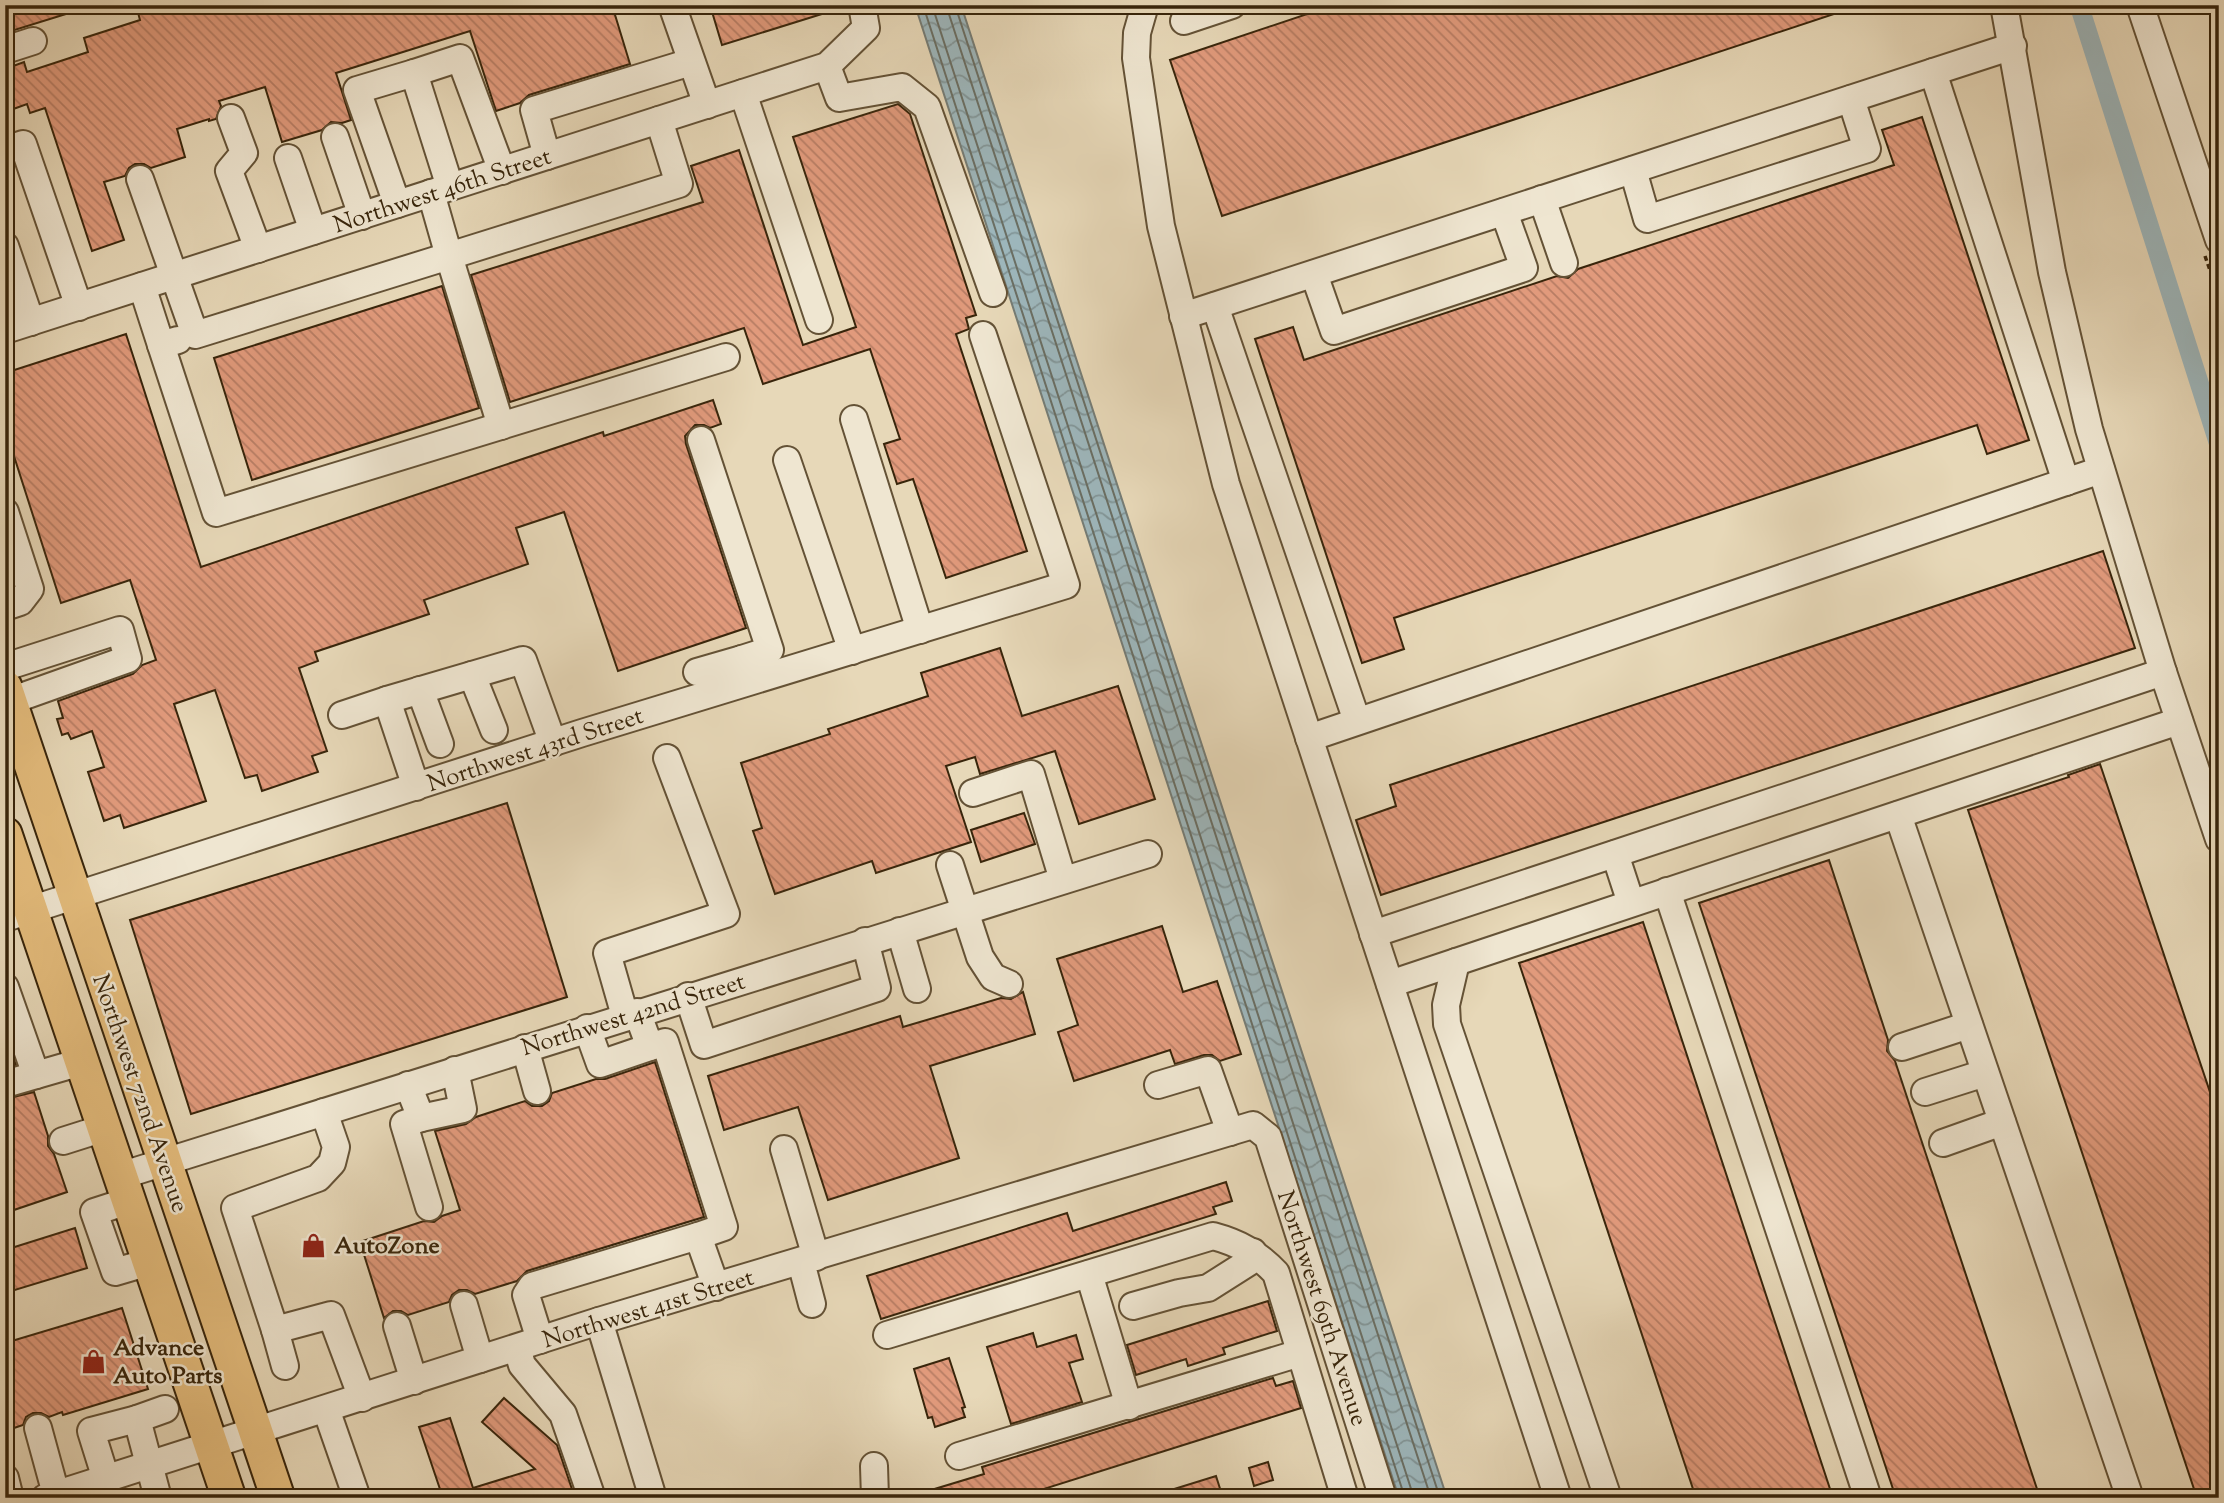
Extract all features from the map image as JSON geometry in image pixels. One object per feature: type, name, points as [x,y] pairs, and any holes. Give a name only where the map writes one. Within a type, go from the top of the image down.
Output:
[{"type":"main road","name":"Northwest 72nd Avenue","points":[[8,694],[278,1498]]},
{"type":"main road","name":"Northwest 72nd Avenue","points":[[5,834],[18,914],[81,1062],[229,1498]]},
{"type":"street","points":[[672,5],[707,105]]},
{"type":"street","points":[[1145,5],[1137,33],[1136,58],[1161,226],[1226,484],[1558,1498]]},
{"type":"street","points":[[1184,21],[1232,5]]},
{"type":"street","points":[[2004,5],[2052,272],[2089,429],[2163,672],[2219,839]]},
{"type":"street","points":[[2140,5],[2219,240]]},
{"type":"street","name":"Northwest 46th Street","points":[[5,330],[827,66],[864,17]]},
{"type":"street","points":[[5,50],[33,41]]},
{"type":"street","points":[[1183,316],[2013,46]]},
{"type":"street","points":[[397,204],[357,90],[460,58],[502,171]]},
{"type":"street","points":[[547,156],[534,110],[691,62]]},
{"type":"street","points":[[827,66],[839,97],[902,87],[927,107],[993,293]]},
{"type":"street","points":[[1933,72],[2066,482]]},
{"type":"street","points":[[414,73],[440,190],[449,256],[501,426]]},
{"type":"street","points":[[743,93],[819,320]]},
{"type":"street","points":[[1633,170],[1647,219],[1867,149],[1851,99]]},
{"type":"street","points":[[231,118],[244,153],[229,171],[258,249]]},
{"type":"street","points":[[162,345],[679,184],[659,120]]},
{"type":"street","points":[[335,137],[362,216]]},
{"type":"street","points":[[5,150],[23,144],[79,307]]},
{"type":"street","points":[[288,158],[313,231]]},
{"type":"street","points":[[140,180],[195,335]]},
{"type":"street","points":[[1542,199],[1564,262]]},
{"type":"street","points":[[1314,274],[1334,331],[1524,268],[1504,212]]},
{"type":"street","points":[[5,246],[31,322]]},
{"type":"street","points":[[142,286],[216,513],[726,357]]},
{"type":"street","points":[[1215,306],[1357,721]]},
{"type":"street","name":"Northwest 43rd Street","points":[[18,914],[553,743],[747,670],[852,651],[1066,585],[983,335]]},
{"type":"street","points":[[853,419],[920,630]]},
{"type":"street","points":[[697,672],[747,670],[770,650],[701,440]]},
{"type":"street","points":[[788,460],[852,651]]},
{"type":"street","points":[[1309,737],[2101,470]]},
{"type":"street","points":[[5,512],[30,589],[20,602],[5,607]]},
{"type":"street","points":[[5,667],[120,630],[128,659],[8,694]]},
{"type":"street","points":[[342,715],[523,660],[553,743]]},
{"type":"street","points":[[1373,934],[2163,672]]},
{"type":"street","points":[[472,675],[494,730]]},
{"type":"street","points":[[420,690],[440,744]]},
{"type":"street","points":[[387,700],[416,787]]},
{"type":"street","points":[[1390,984],[2179,721]]},
{"type":"street","points":[[650,1047],[631,1014],[607,953],[726,914],[667,758]]},
{"type":"street","points":[[973,793],[1031,774],[1063,880]]},
{"type":"street","points":[[1898,815],[2130,1498]]},
{"type":"street","name":"Northwest 42nd Street","points":[[124,1189],[164,1162],[1147,854]]},
{"type":"street","points":[[1615,854],[1632,903]]},
{"type":"street","points":[[950,865],[980,957],[993,977],[1009,984]]},
{"type":"street","points":[[1667,891],[1868,1498]]},
{"type":"street","points":[[900,931],[917,989]]},
{"type":"street","points":[[688,996],[704,1045],[877,988],[865,941]]},
{"type":"street","points":[[1456,962],[1446,1005],[1447,1024],[1608,1498]]},
{"type":"street","points":[[5,987],[36,1075]]},
{"type":"street","points":[[1902,1047],[1969,1025]]},
{"type":"street","points":[[587,1028],[600,1064],[665,1042],[724,1227],[533,1286],[526,1295],[529,1344],[522,1365],[563,1414],[592,1498]]},
{"type":"street","points":[[525,1048],[537,1091]]},
{"type":"street","points":[[5,1084],[81,1062]]},
{"type":"street","points":[[429,1207],[404,1124],[463,1109],[455,1070]]},
{"type":"street","name":"Northwest 69th Avenue","points":[[1158,1085],[1208,1070],[1242,1128],[1268,1137],[1383,1498]]},
{"type":"street","points":[[1925,1092],[1985,1073]]},
{"type":"street","points":[[408,1085],[421,1118]]},
{"type":"street","points":[[285,1366],[235,1208],[318,1178],[332,1163],[336,1147],[324,1111]]},
{"type":"street","points":[[1943,1143],[2002,1122]]},
{"type":"street","points":[[63,1141],[104,1128]]},
{"type":"street","name":"Northwest 41st Street","points":[[50,1496],[599,1321],[1242,1128]]},
{"type":"street","points":[[784,1149],[808,1259],[812,1304]]},
{"type":"street","points":[[698,1236],[716,1287]]},
{"type":"street","points":[[887,1335],[1213,1236],[1243,1245],[1276,1273],[1345,1498]]},
{"type":"street","points":[[1133,1306],[1208,1288],[1249,1262],[1253,1252]]},
{"type":"street","points":[[1089,1274],[1129,1406]]},
{"type":"street","points":[[464,1305],[480,1360]]},
{"type":"street","points":[[275,1330],[331,1315],[362,1398]]},
{"type":"street","points":[[599,1321],[653,1498]]},
{"type":"street","points":[[397,1326],[414,1381]]},
{"type":"street","points":[[959,1456],[1300,1353]]},
{"type":"street","points":[[106,1479],[91,1431],[165,1409]]},
{"type":"street","points":[[326,1409],[357,1498]]},
{"type":"street","points":[[137,1419],[158,1498]]},
{"type":"street","points":[[38,1429],[50,1496]]},
{"type":"street","points":[[874,1466],[875,1498]]},
{"type":"street","points":[[5,1478],[10,1498]]},
{"type":"water","points":[[915,5],[961,5],[1447,1498],[1399,1498]]},
{"type":"building","points":[[5,5],[81,5],[82,9],[5,33]]},
{"type":"building","points":[[136,5],[612,5],[630,64],[529,95],[520,103],[496,111],[470,31],[336,73],[351,120],[331,122],[322,130],[282,142],[265,87],[219,101],[221,106],[216,119],[177,129],[185,157],[151,168],[144,164],[135,164],[125,176],[104,182],[124,240],[92,251],[45,108],[30,113],[27,104],[5,112],[5,69],[24,62],[27,72],[88,52],[84,38],[140,20]]},
{"type":"building","points":[[710,5],[838,5],[838,9],[722,45]]},
{"type":"building","points":[[1334,5],[1852,5],[1852,8],[1222,216],[1170,60]]},
{"type":"building","points":[[898,104],[910,114],[976,315],[966,318],[969,329],[956,334],[1027,551],[946,578],[913,479],[897,484],[884,444],[900,439],[870,349],[763,384],[744,328],[510,402],[471,275],[703,202],[691,166],[739,150],[803,345],[856,327],[793,137]]},
{"type":"building","points":[[1922,117],[2029,440],[1987,454],[1977,425],[1394,618],[1404,649],[1362,663],[1255,339],[1293,327],[1304,360],[1557,276],[1568,278],[1578,269],[1894,165],[1882,130]]},
{"type":"building","points":[[442,286],[479,408],[252,480],[214,358]]},
{"type":"building","points":[[126,334],[201,567],[603,432],[604,436],[713,400],[721,424],[710,428],[695,425],[685,436],[686,444],[746,628],[618,671],[564,512],[516,528],[528,564],[424,600],[429,614],[315,652],[318,661],[299,668],[327,751],[312,756],[318,772],[262,791],[257,775],[245,778],[215,690],[174,704],[206,801],[124,828],[120,815],[104,821],[88,772],[104,767],[92,731],[71,739],[68,733],[62,735],[57,719],[63,718],[58,701],[133,674],[142,665],[156,660],[130,580],[61,603],[5,428],[5,373]]},
{"type":"building","points":[[2103,551],[2135,648],[1381,895],[1356,820],[1396,806],[1390,785]]},
{"type":"building","points":[[1000,648],[1022,716],[1118,686],[1155,799],[1079,824],[1055,751],[980,774],[975,757],[946,766],[971,842],[876,873],[872,861],[775,894],[753,831],[762,828],[741,763],[830,734],[828,729],[928,696],[921,673]]},
{"type":"building","points":[[2100,764],[2219,1119],[2219,1498],[2197,1498],[1968,810]]},
{"type":"building","points":[[507,803],[567,997],[191,1114],[130,920]]},
{"type":"building","points":[[1024,813],[1035,844],[981,862],[971,830]]},
{"type":"building","points":[[1829,860],[1888,1040],[1887,1051],[1895,1061],[2040,1498],[1896,1498],[1699,903]]},
{"type":"building","points":[[1643,922],[1833,1498],[1696,1498],[1519,963]]},
{"type":"building","points":[[1162,926],[1183,992],[1217,981],[1241,1054],[1220,1061],[1212,1055],[1204,1055],[1175,1064],[1170,1050],[1074,1081],[1058,1032],[1078,1025],[1057,959]]},
{"type":"building","points":[[1023,992],[1035,1034],[930,1066],[959,1158],[828,1200],[798,1107],[724,1130],[708,1076],[900,1016],[903,1027],[1001,998],[1011,999]]},
{"type":"building","points":[[5,1035],[16,1065],[5,1068]]},
{"type":"building","points":[[655,1062],[704,1217],[527,1271],[517,1281],[475,1294],[459,1290],[452,1295],[449,1302],[408,1315],[393,1311],[384,1318],[360,1242],[424,1221],[434,1222],[460,1210],[435,1131],[466,1124],[476,1117],[525,1101],[532,1106],[542,1106],[549,1101],[552,1093]]},
{"type":"building","points":[[34,1092],[48,1136],[48,1146],[54,1154],[67,1192],[5,1213],[5,1099]]},
{"type":"building","points":[[1226,1182],[1232,1201],[1213,1207],[1216,1214],[881,1319],[867,1276],[1067,1213],[1073,1231]]},
{"type":"building","points":[[75,1228],[87,1268],[5,1293],[5,1250]]},
{"type":"building","points":[[1268,1301],[1277,1331],[1223,1348],[1225,1354],[1188,1366],[1186,1359],[1136,1375],[1127,1345]]},
{"type":"building","name":"Advance Auto Parts","points":[[122,1308],[148,1389],[63,1415],[62,1412],[49,1417],[33,1413],[26,1417],[23,1425],[5,1431],[5,1343]]},
{"type":"building","points":[[1033,1333],[1037,1347],[1076,1335],[1083,1359],[1069,1363],[1082,1402],[1011,1424],[987,1347]]},
{"type":"building","points":[[949,1358],[965,1407],[962,1408],[965,1417],[935,1427],[932,1417],[928,1418],[914,1369]]},
{"type":"building","points":[[1273,1378],[1276,1386],[1293,1381],[1301,1408],[1015,1498],[919,1498],[918,1494],[984,1474],[982,1467]]},
{"type":"building","points":[[504,1398],[557,1445],[575,1498],[443,1498],[419,1427],[450,1418],[473,1488],[535,1469],[482,1422]]},
{"type":"building","points":[[1268,1462],[1273,1480],[1254,1486],[1249,1468]]},
{"type":"building","points":[[1216,1476],[1223,1498],[1158,1498],[1158,1494]]},
{"type":"waterway","points":[[2079,5],[2219,445]]},
{"type":"place","name":"AutoZone","points":[[314,1245]]},
{"type":"place","name":"Advance Auto Parts","points":[[93,1361]]}]
